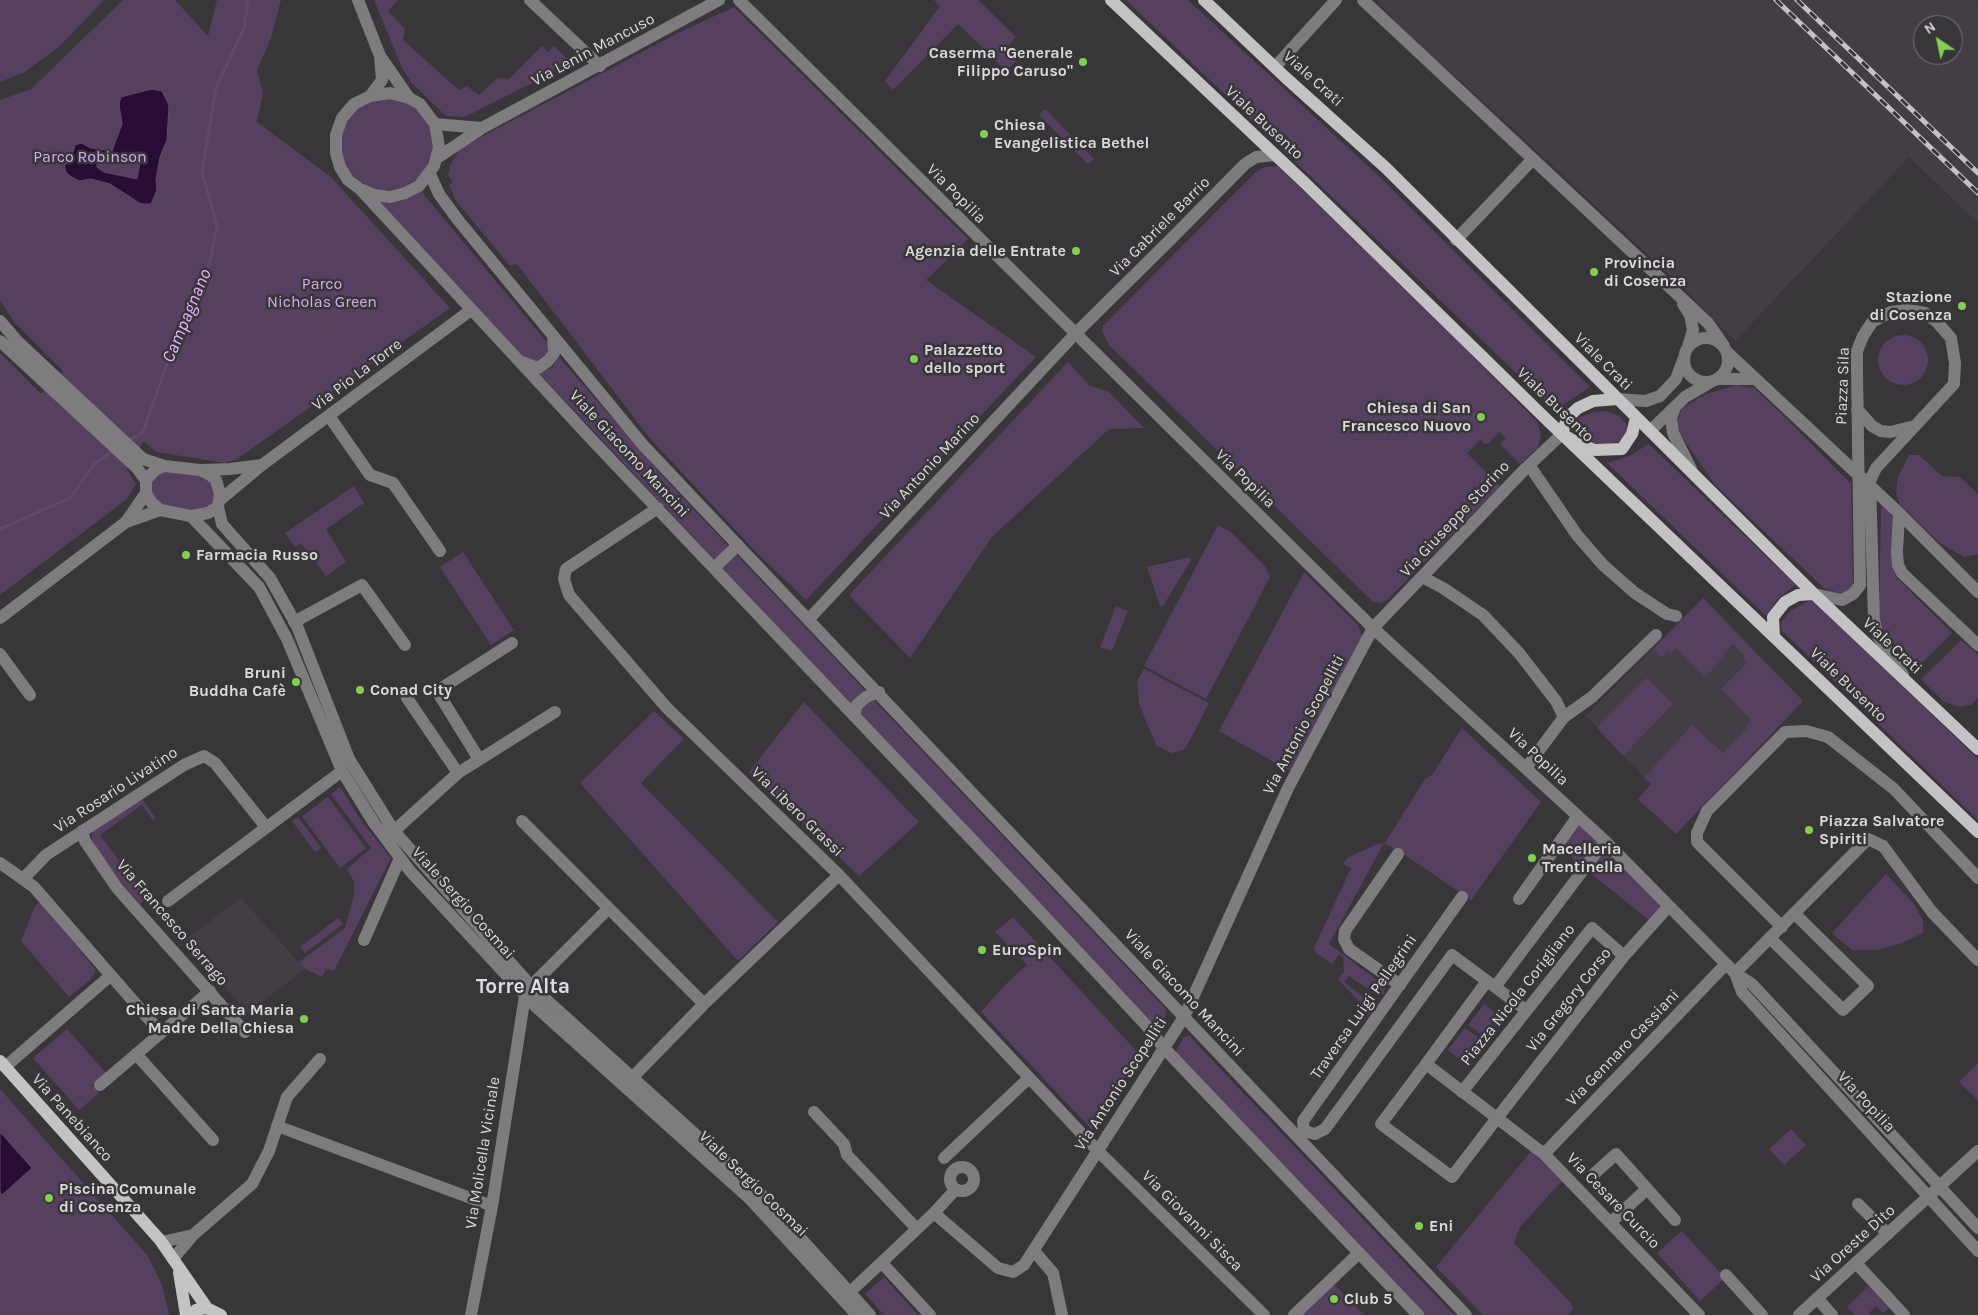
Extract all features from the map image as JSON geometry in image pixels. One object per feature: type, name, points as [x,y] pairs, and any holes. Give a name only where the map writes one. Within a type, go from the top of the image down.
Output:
[{"type":"main road","name":"Viale Busento","points":[[1111,0],[1275,155],[1562,434],[1978,832]]},
{"type":"main road","name":"Viale Crati","points":[[1204,0],[1386,168],[1456,240],[1814,594],[1978,749]]},
{"type":"main road","points":[[1617,399],[1593,401],[1578,408],[1567,418],[1562,434],[1578,444],[1596,450],[1622,449],[1650,431]]},
{"type":"main road","points":[[1622,449],[1632,434],[1636,418]]},
{"type":"main road","points":[[1774,637],[1773,617],[1785,602],[1798,595],[1814,594]]},
{"type":"main road","name":"Via Panebianco","points":[[3,1064],[162,1242],[208,1308]]},
{"type":"main road","name":"Via Panebianco","points":[[176,1262],[188,1315]]},
{"type":"main road","points":[[188,1315],[196,1310],[208,1308],[221,1315]]},
{"type":"street","points":[[358,0],[380,56],[409,98],[420,104],[435,124],[482,128]]},
{"type":"street","name":"Via Lenin Mancuso","points":[[437,158],[482,128],[600,66],[718,0]]},
{"type":"street","points":[[1363,0],[1711,327],[1726,349],[1728,367],[1715,380],[1694,390],[1650,431]]},
{"type":"street","points":[[532,1],[600,66]]},
{"type":"street","name":"Via Popilia","points":[[747,3],[1075,334],[1373,628],[1605,841],[1730,968],[1752,984],[1942,1186],[1978,1228]]},
{"type":"street","points":[[1275,67],[1328,5]]},
{"type":"street","points":[[370,96],[382,80],[380,56]]},
{"type":"street","name":"Viale Giacomo Mancini","points":[[409,98],[390,93],[370,96],[354,104],[342,118],[336,135],[336,153],[340,167],[348,180],[360,189],[471,310],[1146,1024],[1164,1048],[1418,1315]]},
{"type":"street","name":"Viale Giacomo Mancini","points":[[360,189],[374,195],[390,196],[406,193],[419,186],[430,174],[437,158],[438,135],[435,124]]},
{"type":"street","name":"Via Gabriele Barrio","points":[[1075,334],[1245,164],[1256,157],[1275,155]]},
{"type":"street","points":[[1456,240],[1532,160]]},
{"type":"street","name":"Viale Giacomo Mancini","points":[[430,174],[439,194],[458,220],[642,445],[879,692],[1184,1017],[1301,1134],[1466,1315]]},
{"type":"street","points":[[1617,399],[1638,401],[1660,396],[1676,378],[1692,336],[1692,322],[1687,308],[1678,296]]},
{"type":"street","name":"Via Pio La Torre","points":[[219,504],[262,465],[471,310]]},
{"type":"street","name":"Piazza Sila","points":[[1814,594],[1842,600],[1853,594],[1860,585],[1857,409],[1858,351],[1863,336],[1872,322],[1891,312],[1908,310],[1925,313],[1937,322],[1951,338],[1955,364],[1954,384],[1876,468],[1870,481],[1874,620],[1878,636],[1909,684]]},
{"type":"street","points":[[0,321],[14,346],[140,463],[146,480],[146,493],[151,502],[160,510]]},
{"type":"street","name":"Via Antonio Marino","points":[[809,619],[1075,334]]},
{"type":"street","points":[[521,362],[538,368],[548,361],[554,353],[553,336]]},
{"type":"street","points":[[1756,379],[1715,380],[1705,383],[1691,377],[1686,372],[1686,352],[1693,342],[1706,338],[1719,341],[1756,379],[1899,513],[1978,592]]},
{"type":"street","points":[[0,340],[14,346]]},
{"type":"street","points":[[1677,404],[1671,418],[1673,433],[1696,478]]},
{"type":"street","points":[[1857,409],[1872,426],[1881,431],[1890,432],[1915,426]]},
{"type":"street","points":[[329,416],[370,475],[393,483],[440,551]]},
{"type":"street","name":"Via Giuseppe Storino","points":[[1373,628],[1529,465],[1562,434]]},
{"type":"street","points":[[0,618],[126,522],[160,510],[191,516],[208,513],[219,504],[216,480],[210,475],[200,470],[140,463]]},
{"type":"street","name":"Via Pio La Torre","points":[[200,470],[230,470],[262,465]]},
{"type":"street","points":[[1529,465],[1577,535],[1603,565],[1635,593],[1667,614],[1676,616]]},
{"type":"street","points":[[146,480],[155,470],[165,466]]},
{"type":"street","points":[[126,522],[146,493]]},
{"type":"street","name":"Viale Sergio Cosmai","points":[[219,504],[222,524],[270,578],[294,622],[350,759],[394,831],[528,991]]},
{"type":"street","name":"Via Libero Grassi","points":[[658,508],[566,569],[564,579],[569,596],[667,708],[839,875],[1098,1151]]},
{"type":"street","points":[[1899,513],[1897,552],[1898,565],[1902,573],[1978,645]]},
{"type":"street","name":"Viale Sergio Cosmai","points":[[191,516],[259,587],[287,639],[342,771],[374,822],[400,858],[528,991],[628,1082],[749,1198],[857,1315]]},
{"type":"street","points":[[714,568],[738,545]]},
{"type":"street","points":[[1422,577],[1443,588],[1483,615],[1519,653],[1556,701],[1564,717]]},
{"type":"street","points":[[294,622],[362,585],[405,646]]},
{"type":"street","name":"Via Antonio Scopelliti","points":[[934,1213],[998,1268],[1006,1271],[1018,1270],[1034,1251],[1184,1017],[1288,788],[1373,628]]},
{"type":"street","points":[[1526,768],[1564,717],[1592,697],[1656,635]]},
{"type":"street","points":[[479,759],[437,691],[512,643]]},
{"type":"street","points":[[0,654],[30,694]]},
{"type":"street","points":[[854,716],[857,705],[866,697],[879,692]]},
{"type":"street","points":[[407,698],[458,773]]},
{"type":"street","points":[[394,831],[458,773],[555,712]]},
{"type":"street","points":[[1782,928],[1696,842],[1697,833],[1707,811],[1784,732],[1806,731],[1828,737],[1894,789],[1978,878]]},
{"type":"street","name":"Via Rosario Livatino","points":[[24,879],[46,855],[184,765],[204,756],[215,764],[266,827]]},
{"type":"street","points":[[168,902],[342,771]]},
{"type":"street","points":[[1519,899],[1578,816]]},
{"type":"street","points":[[522,821],[704,1004]]},
{"type":"street","name":"Via Francesco Serrago","points":[[82,831],[85,841],[117,888],[245,1032]]},
{"type":"street","points":[[1730,968],[1771,939],[1868,839],[1875,841],[1890,856],[1932,912],[1978,960]]},
{"type":"street","name":"Piazza Nicola Corigliano","points":[[1426,1064],[1497,1118],[1452,1177],[1381,1124],[1426,1064],[1605,841]]},
{"type":"street","points":[[1398,854],[1345,930],[1344,939],[1348,949],[1400,985]]},
{"type":"street","points":[[364,940],[400,858]]},
{"type":"street","points":[[0,863],[34,887],[161,1032]]},
{"type":"street","points":[[628,1082],[704,1004],[839,875]]},
{"type":"street","name":"Traversa Luigi Pellegrini","points":[[1301,1134],[1303,1122],[1462,897]]},
{"type":"street","name":"Via Gregory Corso","points":[[1497,1118],[1624,956],[1669,906]]},
{"type":"street","points":[[528,991],[608,909]]},
{"type":"street","points":[[1771,939],[1843,1010],[1868,986],[1795,914]]},
{"type":"street","name":"Piazza Nicola Corigliano","points":[[1462,1092],[1592,928],[1624,956]]},
{"type":"street","points":[[1301,1134],[1315,1134],[1325,1129],[1452,955],[1526,1010]]},
{"type":"street","name":"Via Popilia","points":[[1730,968],[1742,992],[1978,1252]]},
{"type":"street","name":"Via Gennaro Cassiani","points":[[1544,1154],[1730,968]]},
{"type":"street","points":[[3,1064],[110,976]]},
{"type":"street","points":[[100,1085],[210,991]]},
{"type":"street","name":"Via Molicella Vicinale","points":[[471,1315],[492,1206],[528,991]]},
{"type":"street","points":[[136,1054],[213,1140]]},
{"type":"street","points":[[176,1262],[193,1235],[252,1184],[269,1150],[287,1097],[320,1059]]},
{"type":"street","points":[[944,1158],[1029,1078]]},
{"type":"street","name":"Viale Sergio Cosmai","points":[[628,1082],[758,1191],[870,1315]]},
{"type":"street","points":[[814,1112],[844,1144],[847,1155],[917,1229]]},
{"type":"street","name":"Via Cesare Curcio","points":[[1497,1118],[1544,1154],[1699,1315]]},
{"type":"street","points":[[277,1126],[492,1206]]},
{"type":"street","name":"Via Giovanni Sisca","points":[[1098,1151],[1264,1315]]},
{"type":"street","name":"Via Oreste Dito","points":[[1798,1315],[1930,1197],[1978,1151]]},
{"type":"street","points":[[1595,1173],[1616,1154],[1675,1220]]},
{"type":"street","points":[[1611,1222],[1647,1189]]},
{"type":"street","points":[[849,1292],[934,1213],[955,1190]]},
{"type":"street","points":[[1858,1204],[1888,1234]]},
{"type":"street","points":[[162,1242],[193,1235]]},
{"type":"street","points":[[1034,1251],[1053,1272],[1062,1315]]},
{"type":"street","points":[[1294,1315],[1359,1253]]},
{"type":"street","points":[[882,1262],[930,1315]]},
{"type":"street","points":[[1856,1263],[1904,1315]]},
{"type":"street","points":[[1726,1275],[1762,1315]]},
{"type":"street","points":[[1817,1298],[1832,1315]]},
{"type":"shaded area","points":[[1376,0],[1976,0],[1978,1],[1978,223],[1909,157],[1735,341],[1686,291],[1445,67],[1437,64]]},
{"type":"shaded area","points":[[152,89],[162,91],[169,105],[167,140],[160,157],[156,180],[157,190],[151,204],[141,204],[110,184],[91,179],[79,181],[67,174],[64,166],[71,159],[75,145],[81,143],[91,148],[112,151],[122,124],[119,104],[121,97]],"holes":[[[141,158],[137,179],[104,172],[97,167],[97,163],[120,163]]]},
{"type":"shaded area","points":[[1703,598],[1803,701],[1676,834],[1638,799],[1651,784],[1586,716]]},
{"type":"shaded area","points":[[241,898],[305,969],[248,1013],[184,941]]},
{"type":"shaded area","points":[[0,1132],[32,1168],[2,1195],[0,1192]]},
{"type":"green space","points":[[0,0],[104,0],[60,46],[25,72],[0,82]]},
{"type":"green space","points":[[123,0],[175,0],[208,36],[217,0],[281,0],[271,38],[257,70],[263,93],[257,122],[331,177],[450,308],[237,459],[225,463],[156,452],[144,441],[127,469],[136,484],[127,499],[0,595],[0,353],[41,394],[63,371],[15,323],[0,301],[0,100],[31,89]]},
{"type":"green space","points":[[374,0],[398,0],[388,11],[405,29],[403,40],[459,90],[467,86],[479,95],[498,78],[509,79],[542,46],[548,52],[554,46],[572,63],[465,117],[446,116],[412,83],[403,70]]},
{"type":"green space","points":[[934,0],[978,0],[1016,37],[1008,46],[1019,58],[1009,68],[1008,73],[958,24],[893,90],[885,81],[940,6]]},
{"type":"green space","points":[[1126,0],[1188,0],[1381,178],[1590,387],[1555,410]]},
{"type":"green space","points":[[734,7],[968,239],[926,280],[1036,357],[806,600],[755,551],[648,436],[517,264],[510,266],[456,201],[449,185],[453,182],[448,175],[450,166],[460,148],[680,32]]},
{"type":"green space","points":[[387,98],[405,102],[419,112],[429,126],[433,144],[429,162],[419,176],[405,186],[387,190],[369,186],[355,176],[345,162],[341,144],[345,126],[355,112],[369,102]]},
{"type":"green space","points":[[1045,109],[1094,159],[1088,164],[1039,115]]},
{"type":"green space","points":[[1278,166],[1439,322],[1538,423],[1541,435],[1538,447],[1520,464],[1500,444],[1506,438],[1499,432],[1488,444],[1483,443],[1481,439],[1467,453],[1500,486],[1387,600],[1381,603],[1374,602],[1368,597],[1109,345],[1102,331],[1103,326],[1257,171],[1265,167]]},
{"type":"green space","points":[[420,190],[550,346],[544,356],[535,363],[528,362],[376,201]]},
{"type":"green space","points":[[1148,235],[1152,239],[1113,276],[1109,273]]},
{"type":"green space","points":[[1898,335],[1908,335],[1921,342],[1928,355],[1928,365],[1921,378],[1908,385],[1898,385],[1889,381],[1882,374],[1878,365],[1878,355],[1882,346],[1889,339]]},
{"type":"green space","points":[[558,356],[667,481],[1166,1009],[1165,1017],[1160,1023],[1152,1024],[539,373],[553,367]]},
{"type":"green space","points":[[1068,362],[1089,385],[1109,392],[1144,428],[1109,429],[992,537],[910,658],[849,595]]},
{"type":"green space","points":[[1737,385],[1754,388],[1851,484],[1853,585],[1848,592],[1839,593],[1825,589],[1715,485],[1678,431],[1677,422],[1682,408],[1706,394]]},
{"type":"green space","points":[[1606,411],[1619,416],[1627,425],[1628,432],[1620,441],[1607,444],[1591,443],[1579,437],[1573,426],[1578,418],[1593,412]]},
{"type":"green space","points":[[1649,444],[1796,585],[1778,598],[1766,616],[1607,463],[1629,456]]},
{"type":"green space","points":[[1909,455],[1919,455],[1942,476],[1960,477],[1978,494],[1978,554],[1964,557],[1940,543],[1900,505],[1896,492],[1898,477]]},
{"type":"green space","points":[[165,469],[209,477],[218,500],[207,510],[161,508],[153,501],[149,481]]},
{"type":"green space","points":[[354,486],[364,503],[326,529],[346,562],[326,576],[301,543],[295,547],[285,533]]},
{"type":"green space","points":[[1881,507],[1889,509],[1893,519],[1893,569],[1896,577],[1952,633],[1915,670],[1884,631],[1879,617]]},
{"type":"green space","points":[[1218,525],[1231,532],[1265,566],[1270,577],[1206,699],[1144,666]]},
{"type":"green space","points":[[463,552],[514,630],[491,645],[440,567]]},
{"type":"green space","points":[[1190,557],[1191,560],[1163,606],[1160,606],[1147,567]]},
{"type":"green space","points":[[1304,572],[1358,625],[1363,638],[1290,771],[1219,731]]},
{"type":"green space","points":[[1703,598],[1803,701],[1676,834],[1638,799],[1651,784],[1644,778],[1692,725],[1723,753],[1747,728],[1746,725],[1751,720],[1721,689],[1747,663],[1742,659],[1745,656],[1733,644],[1723,654],[1725,656],[1705,677],[1676,648],[1671,653],[1668,651],[1661,658],[1653,649]]},
{"type":"green space","points":[[1809,601],[1814,601],[1978,759],[1978,820],[1781,630],[1782,621],[1790,611]]},
{"type":"green space","points":[[1116,606],[1128,611],[1112,651],[1100,647]]},
{"type":"green space","points":[[1961,640],[1978,655],[1978,698],[1971,705],[1959,707],[1943,701],[1921,679]]},
{"type":"green space","points":[[1144,669],[1209,703],[1187,746],[1183,750],[1171,753],[1156,745],[1139,704],[1137,681]]},
{"type":"green space","points":[[1647,678],[1673,704],[1623,756],[1597,728]]},
{"type":"green space","points":[[804,702],[919,822],[859,876],[749,772]]},
{"type":"green space","points":[[654,711],[684,739],[641,783],[778,922],[738,961],[580,783]]},
{"type":"green space","points":[[1462,728],[1541,802],[1471,900],[1384,843],[1425,779],[1432,775]]},
{"type":"green space","points":[[340,787],[363,823],[391,858],[334,971],[326,969],[322,977],[305,969],[299,962],[345,928],[354,895],[354,882],[347,869],[371,848],[331,794]]},
{"type":"green space","points":[[328,797],[366,848],[340,868],[302,816]]},
{"type":"green space","points":[[141,798],[156,818],[153,820],[142,805],[100,835],[147,898],[140,904],[105,864],[92,839],[92,829]]},
{"type":"green space","points":[[1578,816],[1669,906],[1653,923],[1574,860],[1560,842]]},
{"type":"green space","points":[[298,817],[321,848],[315,852],[292,821]]},
{"type":"green space","points":[[1384,843],[1329,944],[1385,986],[1384,994],[1378,996],[1349,976],[1344,982],[1374,1005],[1374,1010],[1365,1016],[1361,1014],[1365,1008],[1338,979],[1344,972],[1343,957],[1339,954],[1332,964],[1315,952],[1314,948],[1351,868],[1343,864],[1347,858],[1377,844]]},
{"type":"green space","points":[[1886,874],[1914,904],[1923,921],[1923,933],[1902,943],[1878,950],[1852,950],[1832,933]]},
{"type":"green space","points":[[41,903],[96,970],[92,978],[69,997],[21,941],[35,906]]},
{"type":"green space","points":[[1013,917],[1140,1055],[1092,1130],[981,1012],[1008,982],[1027,965],[995,932]]},
{"type":"green space","points":[[338,918],[343,924],[305,953],[300,947]]},
{"type":"green space","points":[[1484,1004],[1498,1015],[1482,1035],[1468,1025]]},
{"type":"green space","points":[[1465,1028],[1479,1038],[1462,1061],[1448,1050]]},
{"type":"green space","points":[[67,1029],[106,1073],[92,1085],[99,1093],[79,1110],[33,1058]]},
{"type":"green space","points":[[1189,1035],[1454,1315],[1424,1315],[1175,1052],[1184,1037]]},
{"type":"green space","points":[[1978,1063],[1978,1100],[1959,1082]]},
{"type":"green space","name":"Piscina Comunale di Cosenza","points":[[0,1089],[148,1256],[162,1285],[169,1315],[0,1315]]},
{"type":"green space","points":[[1791,1129],[1806,1145],[1784,1165],[1769,1149]]},
{"type":"green space","points":[[1531,1151],[1562,1181],[1520,1227],[1514,1243],[1570,1302],[1573,1308],[1569,1315],[1483,1315],[1436,1267]]},
{"type":"green space","points":[[1682,1231],[1725,1278],[1700,1301],[1657,1253]]},
{"type":"green space","points":[[884,1277],[918,1315],[884,1315],[865,1294]]},
{"type":"green space","name":"Club 5","points":[[1334,1284],[1364,1315],[1303,1315]]},
{"type":"green space","points":[[1868,1286],[1889,1308],[1883,1313],[1876,1306],[1869,1313],[1870,1315],[1855,1315],[1847,1307]]},
{"type":"waterway","name":"Campagnano","points":[[129,441],[143,432],[180,327],[207,275],[217,226],[202,172],[216,88],[244,28],[248,0]]},
{"type":"waterway","name":"Campagnano","points":[[0,529],[70,498],[95,463],[113,451]]},
{"type":"railway","points":[[1776,0],[1978,193]]},
{"type":"railway","points":[[1797,0],[1978,173]]},
{"type":"place","name":"Caserma \"Generale Filippo Caruso\"","points":[[1083,62]]},
{"type":"place","name":"Chiesa Evangelistica Bethel","points":[[984,134]]},
{"type":"place","name":"Agenzia delle Entrate","points":[[1076,251]]},
{"type":"place","name":"Provincia di Cosenza","points":[[1594,272]]},
{"type":"place","name":"Stazione di Cosenza","points":[[1962,306]]},
{"type":"place","name":"Palazzetto dello sport","points":[[914,359]]},
{"type":"place","name":"Chiesa di San Francesco Nuovo","points":[[1481,417]]},
{"type":"place","name":"Farmacia Russo","points":[[186,555]]},
{"type":"place","name":"Bruni Buddha Cafè","points":[[296,682]]},
{"type":"place","name":"Conad City","points":[[360,690]]},
{"type":"place","name":"Piazza Salvatore Spiriti","points":[[1809,830]]},
{"type":"place","name":"Macelleria Trentinella","points":[[1532,858]]},
{"type":"place","name":"EuroSpin","points":[[982,950]]},
{"type":"place","name":"Chiesa di Santa Maria Madre Della Chiesa","points":[[304,1019]]},
{"type":"place","name":"Piscina Comunale di Cosenza","points":[[49,1198]]},
{"type":"place","name":"Eni","points":[[1419,1226]]},
{"type":"place","name":"Club 5","points":[[1334,1299]]},
{"type":"district","name":"Torre Alta","points":[[523,987]]},
{"type":"park label","name":"Parco Robinson","points":[[90,157]]},
{"type":"park label","name":"Parco Nicholas Green","points":[[322,293]]}]
